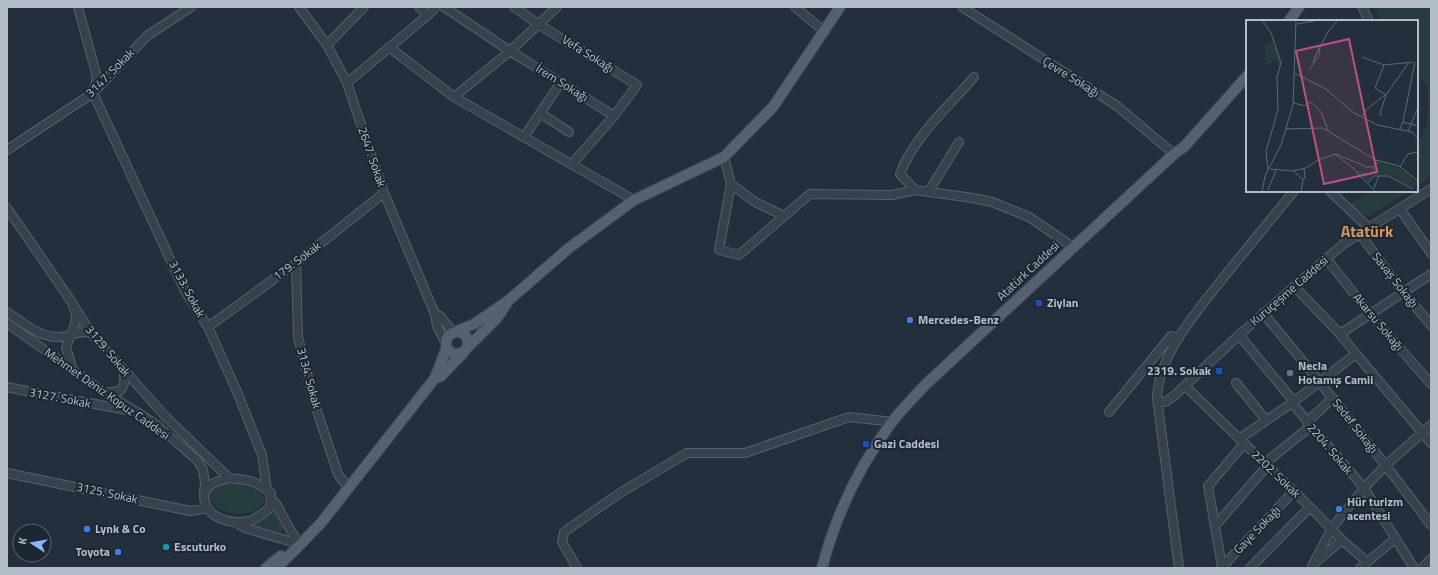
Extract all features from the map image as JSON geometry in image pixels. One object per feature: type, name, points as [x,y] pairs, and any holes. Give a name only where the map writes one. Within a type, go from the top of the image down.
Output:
[{"type":"main road","points":[[276,568],[288,558],[321,523],[436,378],[448,336],[474,324],[509,300],[569,248],[634,200],[724,157],[773,107],[825,32],[840,7]]},
{"type":"main road","points":[[1282,20],[1291,7]]},
{"type":"main road","points":[[1290,20],[1299,7]]},
{"type":"main road","points":[[1174,154],[1246,69]]},
{"type":"main road","name":"Atatürk Caddesi","points":[[822,568],[841,508],[861,469],[893,422],[925,385],[1174,154],[1184,147],[1246,77]]},
{"type":"main road","points":[[436,378],[441,376],[497,318],[509,300]]},
{"type":"main road","points":[[446,345],[452,353],[455,354],[466,350],[469,343],[466,336],[463,333],[455,332]]},
{"type":"main road","points":[[266,568],[300,544]]},
{"type":"main road","points":[[287,568],[294,558],[300,544]]},
{"type":"street","points":[[78,7],[97,77],[93,93]]},
{"type":"street","name":"3147. Sokak","points":[[7,150],[93,93],[147,36],[192,7]]},
{"type":"street","name":"2647. Sokak","points":[[299,7],[327,45],[347,83],[384,193],[435,314],[437,326],[446,345]]},
{"type":"street","points":[[327,45],[364,7]]},
{"type":"street","points":[[419,7],[428,15]]},
{"type":"street","points":[[347,83],[436,7]]},
{"type":"street","name":"İrem Sokağı","points":[[444,7],[510,51],[614,116]]},
{"type":"street","name":"Vefa Sokağı","points":[[514,7],[538,24],[638,85],[614,116]]},
{"type":"street","points":[[454,97],[510,51],[557,7]]},
{"type":"street","points":[[795,7],[825,32]]},
{"type":"street","name":"Çevre Sokağı","points":[[962,7],[1117,106],[1174,154]]},
{"type":"street","points":[[1362,7],[1369,20]]},
{"type":"street","points":[[390,47],[454,97],[634,200]]},
{"type":"street","points":[[915,190],[900,174],[904,163],[914,144],[974,77]]},
{"type":"street","points":[[524,137],[561,82]]},
{"type":"street","name":"3133. Sokak","points":[[93,93],[185,291],[208,328],[238,394],[262,455],[266,490]]},
{"type":"street","points":[[540,113],[569,132]]},
{"type":"street","points":[[572,164],[614,116]]},
{"type":"street","points":[[929,192],[959,142]]},
{"type":"street","points":[[724,157],[731,184],[719,250],[739,255],[810,194],[892,195],[915,190],[992,202],[1029,217],[1073,247]]},
{"type":"street","points":[[731,184],[755,202],[784,216]]},
{"type":"street","name":"Kuruçeşme Caddesi","points":[[1158,403],[1167,401],[1185,386],[1263,313],[1345,243],[1431,191]]},
{"type":"street","points":[[1179,568],[1158,403],[1157,391],[1162,372],[1171,351],[1206,300],[1293,192]]},
{"type":"street","points":[[1331,192],[1369,228]]},
{"type":"street","name":"179. Sokak","points":[[208,328],[384,193]]},
{"type":"street","name":"3129. Sokak","points":[[7,208],[67,295],[91,333],[165,416],[229,478]]},
{"type":"street","points":[[1400,209],[1431,253]]},
{"type":"street","name":"Savaş Sokağı","points":[[1360,234],[1403,292],[1431,325]]},
{"type":"street","name":"Akarsu Sokağı","points":[[1326,258],[1370,314],[1431,384]]},
{"type":"street","name":"3134. Sokak","points":[[296,262],[298,337],[315,405],[338,474],[348,488]]},
{"type":"street","points":[[1340,334],[1431,274]]},
{"type":"street","points":[[1294,286],[1340,334],[1431,443]]},
{"type":"street","points":[[67,295],[76,312],[75,324],[66,347],[73,371]]},
{"type":"street","points":[[7,312],[33,330],[47,336],[60,337],[82,331],[91,333]]},
{"type":"street","name":"Sedef Sokağı","points":[[1263,313],[1320,381],[1431,525]]},
{"type":"street","points":[[435,314],[440,316],[455,332]]},
{"type":"street","name":"Mehmet Deniz Kopuz Caddesi","points":[[7,323],[105,393],[158,426],[198,461],[203,470],[205,482],[204,493]]},
{"type":"street","name":"2204. Sokak","points":[[1239,335],[1291,398],[1292,403],[1309,424],[1364,488],[1414,568]]},
{"type":"street","points":[[1109,412],[1171,336],[1179,338]]},
{"type":"street","points":[[1221,568],[1208,486],[1241,441],[1266,420],[1292,403],[1356,354]]},
{"type":"street","points":[[105,393],[120,391],[124,386],[125,380],[122,368]]},
{"type":"street","points":[[1236,383],[1266,420]]},
{"type":"street","name":"2202. Sokak","points":[[1185,386],[1332,528],[1342,540],[1367,562]]},
{"type":"street","name":"3127. Sokak","points":[[7,387],[137,412]]},
{"type":"street","points":[[1215,526],[1266,465],[1309,424],[1333,398]]},
{"type":"street","points":[[577,568],[562,542],[564,532],[620,493],[687,453],[745,453],[850,417],[893,422]]},
{"type":"street","points":[[1311,567],[1332,528],[1364,488],[1386,465],[1431,424]]},
{"type":"street","name":"3125. Sokak","points":[[7,473],[190,511],[208,508]]},
{"type":"street","points":[[236,523],[250,520],[270,508],[271,493],[259,483],[248,480],[229,478],[210,484],[204,493],[205,502],[214,516],[236,523],[245,528],[300,544]]},
{"type":"street","name":"Gaye Sokağı","points":[[1221,568],[1294,491]]},
{"type":"street","points":[[270,498],[277,505],[285,521],[300,544]]},
{"type":"street","points":[[1250,568],[1310,507]]},
{"type":"street","points":[[1360,568],[1395,539]]},
{"type":"street","points":[[1311,567],[1342,540]]},
{"type":"street","points":[[1422,568],[1431,559]]},
{"type":"green space","points":[[1375,7],[1431,7],[1431,177],[1418,185],[1418,144],[1427,123],[1428,86],[1418,76],[1418,20],[1381,20]]},
{"type":"green space","points":[[1369,192],[1408,192],[1367,217],[1350,204]]},
{"type":"green space","points":[[221,482],[234,482],[252,486],[262,493],[265,499],[259,508],[250,512],[239,514],[219,509],[212,503],[209,496],[211,489]]},
{"type":"green space","points":[[274,506],[283,529],[282,531],[276,532],[247,524]]},
{"type":"place","name":"Ziylan","points":[[1039,303]]},
{"type":"place","name":"Mercedes-Benz","points":[[910,320]]},
{"type":"place","name":"2319. Sokak","points":[[1219,371]]},
{"type":"place","name":"Necla Hotamış Camii","points":[[1290,373]]},
{"type":"place","name":"Gazi Caddesi","points":[[866,444]]},
{"type":"place","name":"Hür turizm acentesi","points":[[1339,509]]},
{"type":"place","name":"Lynk & Co","points":[[87,529]]},
{"type":"place","name":"Escuturko","points":[[166,547]]},
{"type":"place","name":"Toyota","points":[[118,552]]},
{"type":"district","name":"Atatürk","points":[[1367,231]]}]
